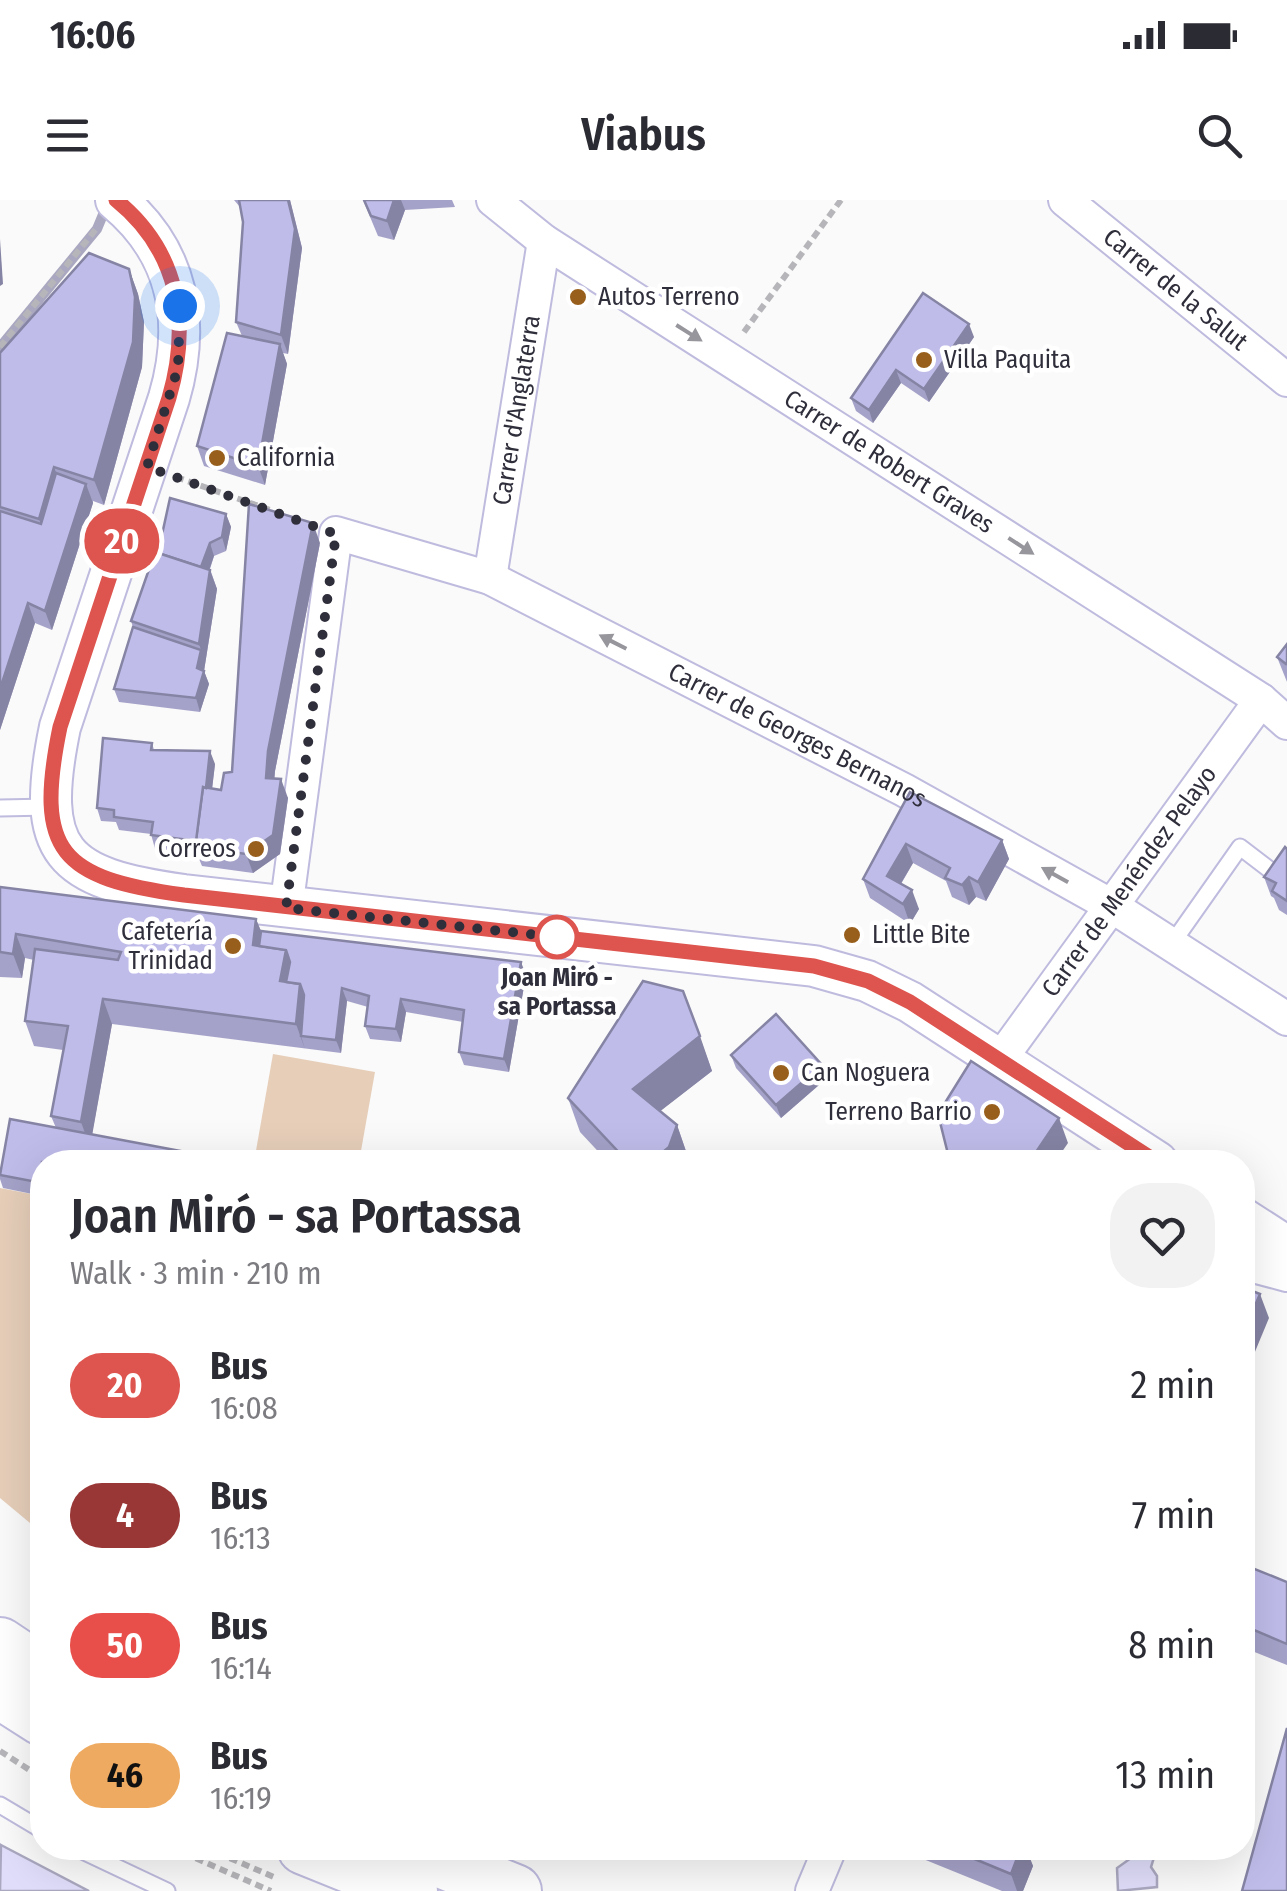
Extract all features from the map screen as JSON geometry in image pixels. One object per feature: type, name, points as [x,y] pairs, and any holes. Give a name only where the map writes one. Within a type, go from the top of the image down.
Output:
[{"type":"highway","points":[[0,1644],[30,1664]]},
{"type":"highway","points":[[0,1692],[30,1711]]},
{"type":"highway","points":[[438,1860],[514,1891]]},
{"type":"highway","points":[[297,1866],[412,1891]]},
{"type":"street","name":"Carrer de Robert Graves","points":[[493,200],[544,241],[1261,700],[1287,723]]},
{"type":"street","name":"Carrer de la Salut","points":[[1065,200],[1287,380]]},
{"type":"street","points":[[110,207],[150,232],[173,279],[181,330],[178,368],[60,727],[49,807],[56,834],[69,854],[109,883],[286,908],[814,966],[868,981],[910,1002],[1138,1150]]},
{"type":"street","name":"Carrer d'Anglaterra","points":[[490,578],[544,241]]},
{"type":"street","points":[[286,908],[336,534]]},
{"type":"street","name":"Carrer de Georges Bernanos","points":[[336,534],[490,578],[904,790],[1110,906],[1287,1018]]},
{"type":"street","name":"Carrer de Menéndez Pelayo","points":[[999,1061],[1261,700]]},
{"type":"street","points":[[1255,1226],[1287,1247]]},
{"type":"street","points":[[1255,1266],[1287,1275]]},
{"type":"street","points":[[812,1891],[825,1860]]},
{"type":"lane","points":[[0,808],[49,807]]},
{"type":"lane","points":[[1171,945],[1240,847],[1274,873]]},
{"type":"lane","points":[[0,1805],[30,1823]]},
{"type":"lane","points":[[101,1860],[167,1891]]},
{"type":"path","points":[[726,356],[841,200]]},
{"type":"path","points":[[0,347],[110,207]]},
{"type":"path","points":[[147,467],[336,534]]},
{"type":"path","points":[[0,1751],[30,1770]]},
{"type":"path","points":[[200,1860],[271,1891]]},
{"type":"path","points":[[267,1860],[297,1866]]},
{"type":"shaded area","points":[[273,1054],[375,1072],[361,1150],[256,1150]]},
{"type":"shaded area","points":[[0,1188],[30,1194],[30,1523],[0,1498]]},
{"type":"water","points":[[1,1845],[89,1891],[0,1891]]},
{"type":"water","points":[[1128,1860],[1153,1860],[1151,1867],[1157,1876],[1157,1887],[1118,1891],[1117,1868]]},
{"type":"building","points":[[239,200],[288,200],[295,229],[281,335],[236,322],[243,222]]},
{"type":"building","points":[[364,200],[394,200],[387,221],[371,216]]},
{"type":"building","points":[[89,253],[129,269],[135,297],[133,342],[94,480],[54,467],[39,519],[0,507],[0,353]]},
{"type":"building","name":"Villa Paquita","points":[[923,293],[969,324],[924,389],[896,370],[869,410],[851,398]]},
{"type":"building","points":[[227,333],[280,344],[258,466],[197,446]]},
{"type":"building","points":[[56,473],[86,484],[45,611],[28,603],[0,689],[0,511],[41,524]]},
{"type":"building","points":[[170,498],[226,514],[222,537],[210,543],[201,567],[158,553]]},
{"type":"building","points":[[249,504],[313,523],[268,751],[266,778],[281,779],[273,835],[246,854],[195,847],[203,787],[221,790],[224,773],[232,772]]},
{"type":"building","points":[[155,552],[210,570],[199,644],[131,621]]},
{"type":"building","points":[[133,627],[201,650],[197,668],[204,671],[196,698],[114,689]]},
{"type":"building","points":[[1287,644],[1287,663],[1286,664],[1277,657]]},
{"type":"building","points":[[103,738],[152,743],[151,750],[210,751],[196,841],[151,835],[153,822],[114,817],[114,810],[97,808]]},
{"type":"building","points":[[910,792],[1002,840],[978,882],[969,877],[962,885],[945,878],[950,868],[906,844],[887,876],[912,890],[903,904],[863,879]]},
{"type":"building","points":[[1285,847],[1287,901],[1272,891],[1276,883],[1264,877]]},
{"type":"building","points":[[0,887],[256,919],[253,945],[286,950],[280,981],[300,984],[296,1024],[103,999],[81,1122],[51,1116],[68,1026],[25,1021],[35,949],[118,960],[121,952],[16,934],[13,954],[0,952]]},
{"type":"building","points":[[261,931],[521,962],[504,1059],[459,1052],[464,1010],[401,999],[396,1029],[365,1026],[369,996],[342,988],[336,1040],[301,1036],[304,995],[300,984],[286,982],[290,962],[286,950],[259,946]]},
{"type":"building","points":[[643,981],[683,991],[700,1036],[633,1089],[677,1125],[669,1147],[617,1150],[568,1098]]},
{"type":"building","name":"Can Noguera","points":[[776,1014],[822,1065],[776,1105],[731,1055]]},
{"type":"building","points":[[971,1061],[1059,1118],[1037,1150],[947,1150],[938,1114]]},
{"type":"building","points":[[10,1119],[175,1150],[30,1150],[30,1181],[0,1175]]},
{"type":"building","points":[[1255,1569],[1287,1582],[1287,1644],[1255,1630]]},
{"type":"building","points":[[1287,1728],[1287,1891],[1242,1891],[1251,1860],[1255,1860],[1255,1844]]},
{"type":"building","points":[[977,1860],[1016,1860],[1011,1874]]},
{"type":"waterway","points":[[0,347],[97,229],[107,205]]},
{"type":"bus line","name":"20","points":[[116,200],[150,232],[164,256],[180,306],[181,330],[178,368],[60,727],[51,770],[49,807],[56,834],[82,867],[124,887],[814,966],[868,981],[910,1002],[1138,1150]]},
{"type":"place","name":"Autos Terreno","points":[[578,297]]},
{"type":"place","name":"Villa Paquita","points":[[924,360]]},
{"type":"place","name":"California","points":[[217,458]]},
{"type":"place","name":"Correos","points":[[256,849]]},
{"type":"place","name":"Little Bite","points":[[852,935]]},
{"type":"place","name":"Joan Miró - sa Portassa","points":[[557,937]]},
{"type":"place","name":"Cafetería Trinidad","points":[[233,946]]},
{"type":"place","name":"Can Noguera","points":[[781,1073]]},
{"type":"place","name":"Terreno Barrio","points":[[992,1112]]},
{"type":"route","points":[[180,306],[178,368],[147,467],[336,534],[286,908],[557,937]]}]
